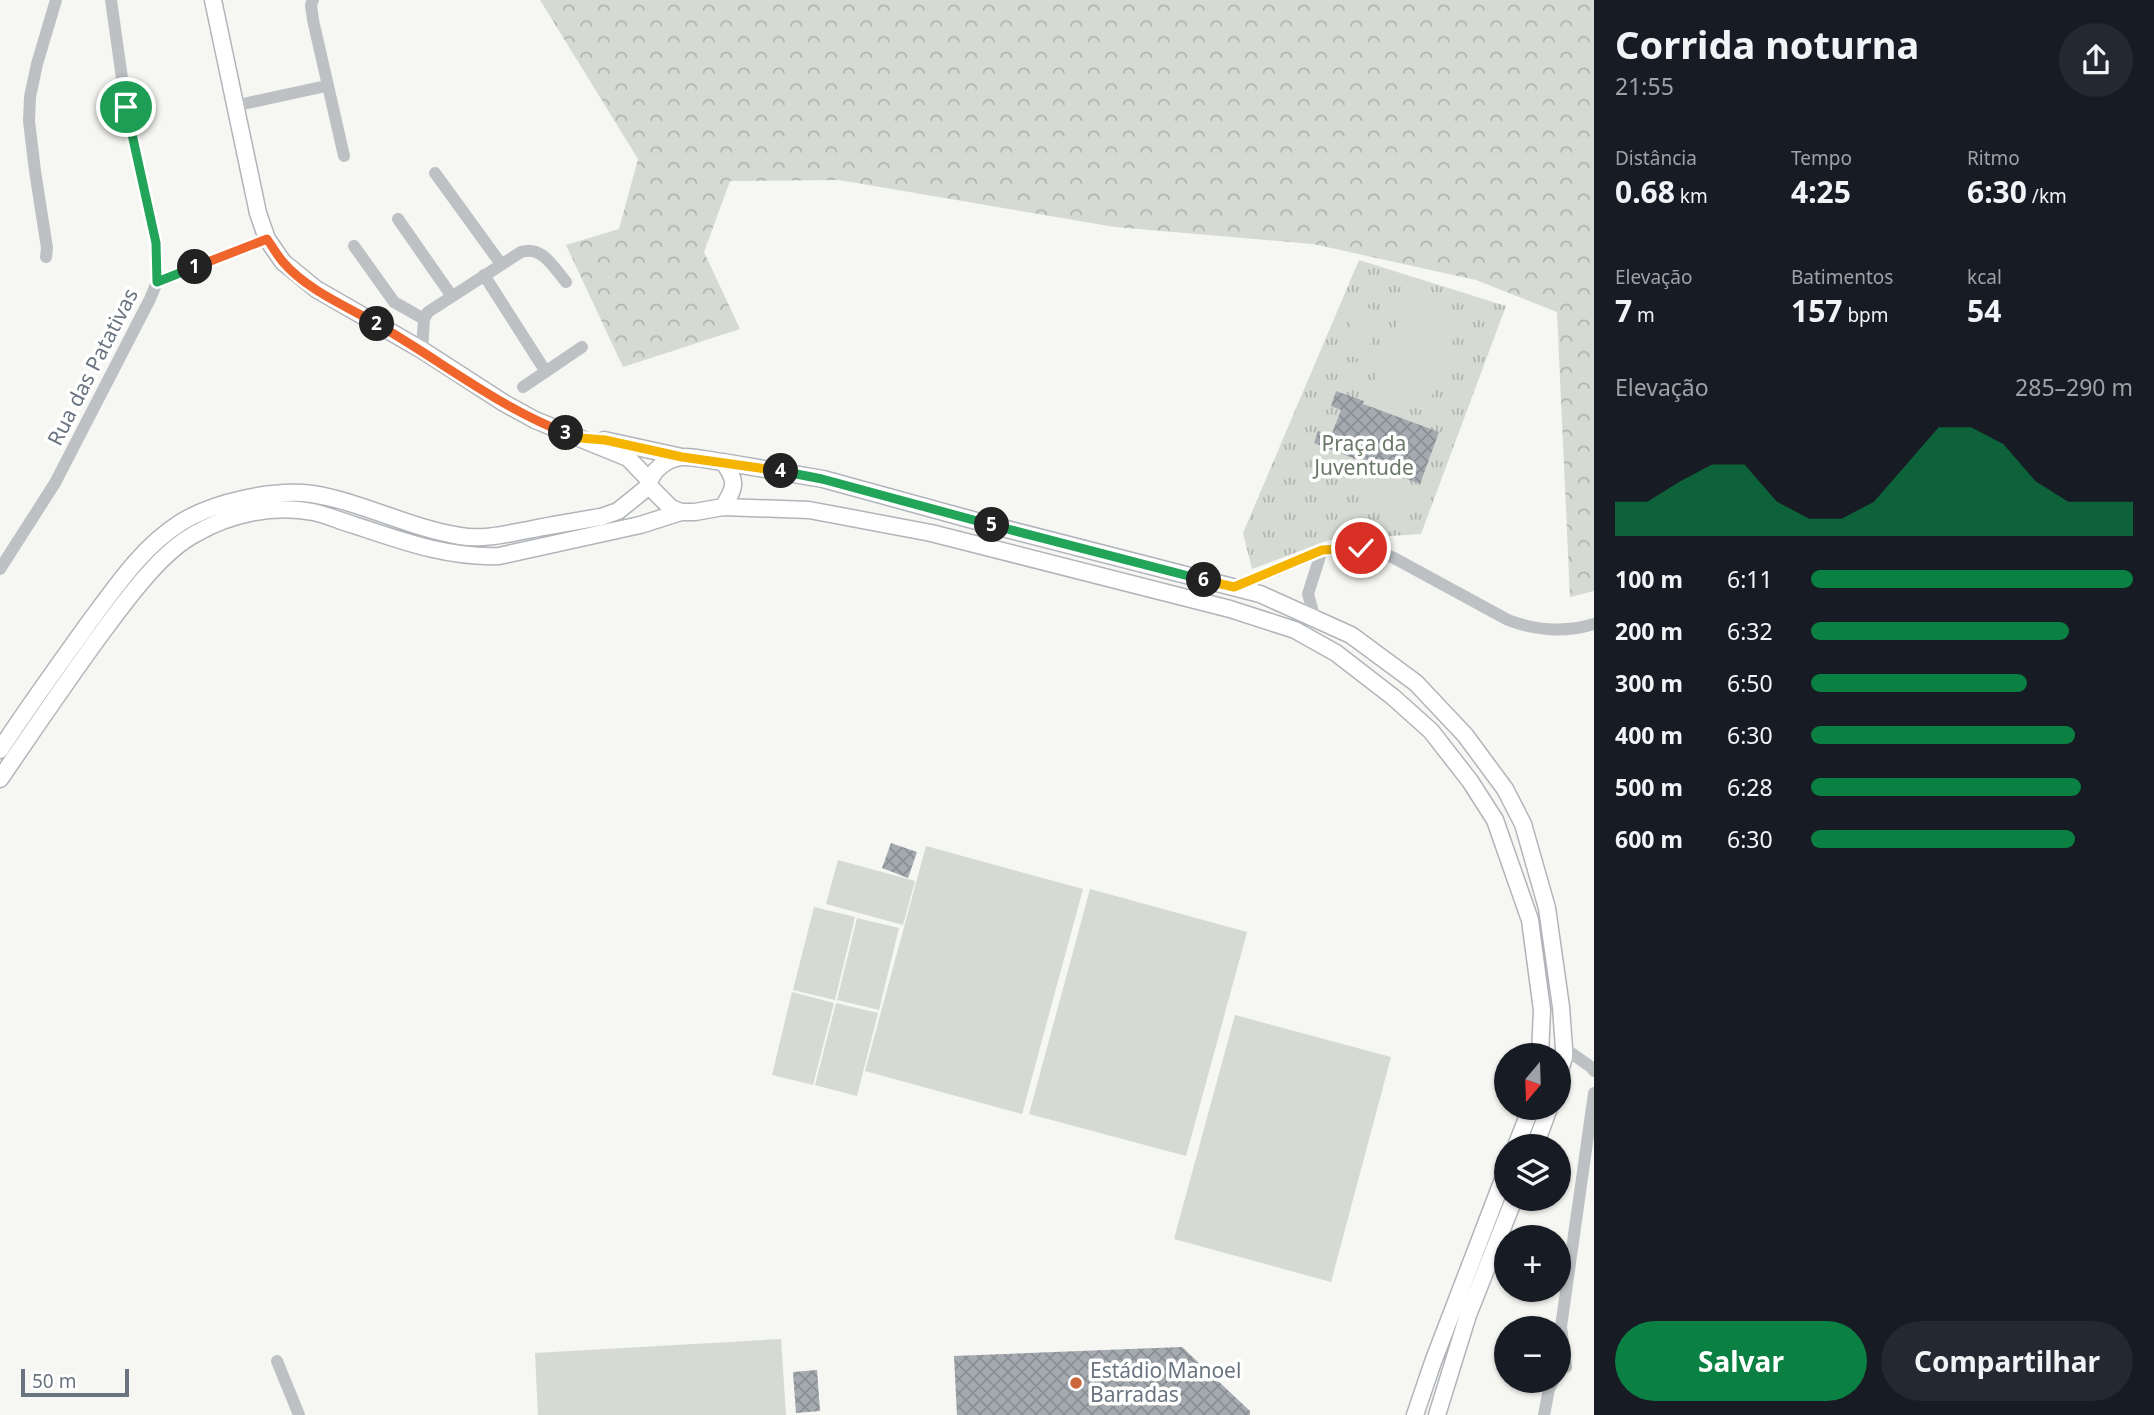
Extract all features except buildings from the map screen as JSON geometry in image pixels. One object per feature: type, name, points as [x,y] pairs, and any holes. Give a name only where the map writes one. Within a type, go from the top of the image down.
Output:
[{"type":"main road","points":[[213,0],[258,214],[267,239],[283,262],[316,289],[422,350],[505,403],[535,420],[628,458],[671,508],[681,512]]},
{"type":"main road","points":[[580,438],[605,440],[682,457],[822,479],[1260,594],[1351,635],[1416,683],[1465,735],[1505,789],[1523,824],[1547,908],[1563,1043]]},
{"type":"main road","points":[[0,750],[32,701],[128,571],[153,545],[180,523],[204,512],[242,498],[273,494],[312,494],[419,527],[460,536],[490,537],[601,517],[618,511],[650,483],[661,466],[682,457]]},
{"type":"main road","points":[[723,462],[731,472],[734,485],[723,507]]},
{"type":"main road","points":[[0,779],[59,690],[127,598],[163,559],[193,534],[231,518],[288,509],[314,512],[418,546],[449,554],[481,557],[519,552],[627,528],[681,512],[723,507],[809,510],[931,533],[1230,609],[1295,630],[1336,653],[1393,697],[1431,731],[1470,780],[1495,820],[1530,920],[1542,1010],[1541,1043]]},
{"type":"main road","points":[[1415,1415],[1494,1203]]},
{"type":"main road","points":[[1437,1415],[1468,1315],[1509,1211]]},
{"type":"street","points":[[46,257],[47,248],[29,121],[30,97],[37,64],[57,0]]},
{"type":"street","points":[[111,0],[126,107],[156,243],[157,282]]},
{"type":"street","points":[[313,0],[313,20],[326,86],[344,156]]},
{"type":"street","points":[[234,106],[326,86]]},
{"type":"street","points":[[435,173],[501,264]]},
{"type":"street","points":[[398,219],[452,295]]},
{"type":"street","name":"Rua das Patativas","points":[[0,569],[55,483],[157,282],[267,239]]},
{"type":"street","points":[[354,246],[394,302],[424,319]]},
{"type":"street","points":[[422,350],[424,319],[428,312],[521,252],[529,249],[537,251],[566,282]]},
{"type":"street","points":[[484,275],[546,372]]},
{"type":"street","points":[[523,387],[582,347]]},
{"type":"street","points":[[1234,587],[1322,550],[1361,548],[1377,550],[1427,574],[1508,620],[1527,627],[1562,631],[1594,624]]},
{"type":"street","points":[[1315,619],[1308,594],[1322,550]]},
{"type":"street","points":[[1572,1057],[1594,1071]]},
{"type":"street","points":[[1563,1316],[1594,1093]]},
{"type":"street","points":[[277,1361],[299,1415]]},
{"type":"street","points":[[1544,1415],[1548,1393]]},
{"type":"green space","points":[[540,0],[1594,0],[1594,591],[1570,597],[1557,312],[1476,280],[1313,244],[1115,227],[839,180],[730,181],[704,252],[740,329],[623,367],[566,245],[619,229],[638,159]]},
{"type":"green space","name":"Praça da Juventude","points":[[1359,260],[1506,306],[1421,534],[1329,540],[1252,569],[1243,533]]},
{"type":"green space","points":[[1408,296],[1462,316],[1426,412],[1371,392]]},
{"type":"green space","points":[[1358,304],[1382,313],[1364,361],[1340,352]]},
{"type":"green space","points":[[1366,472],[1413,490],[1407,506],[1379,507],[1367,496],[1354,491],[1356,485],[1361,486]]},
{"type":"green space","points":[[926,846],[1083,889],[1022,1114],[865,1071]]},
{"type":"green space","points":[[838,860],[915,881],[903,925],[826,904]]},
{"type":"green space","points":[[1090,889],[1247,932],[1186,1156],[1029,1114]]},
{"type":"green space","points":[[814,907],[855,917],[835,1000],[793,990]]},
{"type":"green space","points":[[857,918],[899,928],[879,1010],[837,1000]]},
{"type":"green space","points":[[792,992],[834,1003],[813,1085],[772,1075]]},
{"type":"green space","points":[[836,1003],[878,1013],[857,1096],[815,1085]]},
{"type":"green space","points":[[1235,1015],[1391,1057],[1331,1282],[1174,1239]]},
{"type":"green space","points":[[781,1339],[786,1415],[538,1415],[535,1353]]},
{"type":"place","name":"Estádio Manoel Barradas","points":[[1076,1383]]},
{"type":"route","points":[[126,107],[156,243],[157,282],[267,239],[283,262],[316,289],[387,329],[535,420],[580,438],[593,438],[682,457],[755,466],[822,479],[1234,587],[1322,550],[1361,548]]}]
